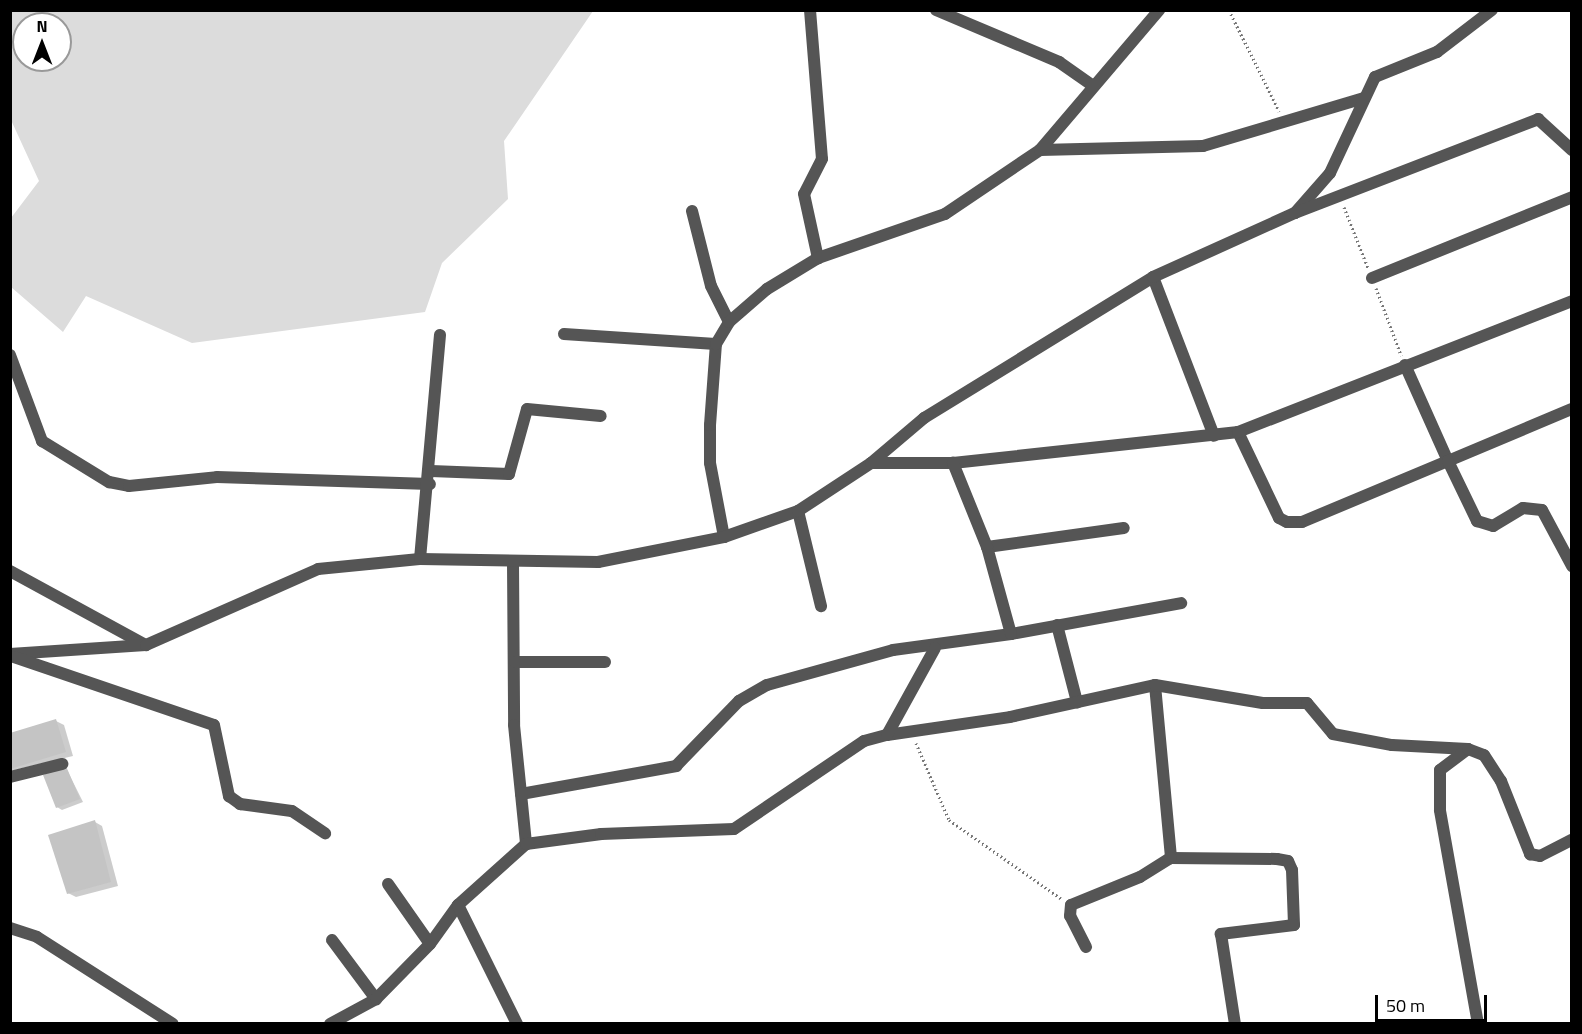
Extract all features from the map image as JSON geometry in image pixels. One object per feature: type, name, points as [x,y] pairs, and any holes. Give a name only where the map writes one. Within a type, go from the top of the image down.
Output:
[{"type":"street","points":[[810,10],[822,159],[804,194],[818,258]]},
{"type":"street","points":[[936,10],[1059,62],[1091,84]]},
{"type":"street","points":[[724,537],[710,463],[716,344],[729,322],[767,289],[818,258],[945,214],[1040,150],[1091,84],[1159,10]]},
{"type":"street","points":[[1295,213],[1330,173],[1375,77],[1437,52],[1492,10]]},
{"type":"street","points":[[1040,150],[1203,146],[1364,98]]},
{"type":"street","points":[[10,655],[146,645],[292,577],[318,569],[420,560],[513,563],[598,562],[724,537],[798,511],[871,463],[924,418],[1153,277],[1295,213],[1538,119],[1572,150]]},
{"type":"street","points":[[1372,278],[1572,197]]},
{"type":"street","points":[[692,211],[711,286],[729,322]]},
{"type":"street","points":[[1153,277],[1214,436]]},
{"type":"street","points":[[871,463],[953,463],[1238,432],[1572,301]]},
{"type":"street","points":[[564,334],[716,344]]},
{"type":"street","points":[[420,560],[430,477],[440,335]]},
{"type":"street","points":[[10,355],[42,441],[109,482],[129,486],[217,477],[430,477],[509,474],[527,409],[601,416]]},
{"type":"street","points":[[1405,365],[1477,521],[1492,526],[1522,508],[1542,510],[1572,566]]},
{"type":"street","points":[[1238,432],[1280,518],[1294,524],[1572,409]]},
{"type":"street","points":[[953,463],[987,547],[1011,634]]},
{"type":"street","points":[[798,511],[821,606]]},
{"type":"street","points":[[987,547],[1124,528]]},
{"type":"street","points":[[513,563],[514,662],[526,844]]},
{"type":"street","points":[[10,571],[146,645]]},
{"type":"street","points":[[521,794],[676,766],[753,690],[861,657],[935,648],[1181,603]]},
{"type":"street","points":[[1058,625],[1077,702]]},
{"type":"street","points":[[887,735],[935,648]]},
{"type":"street","points":[[10,655],[214,725],[230,796],[240,804],[292,811],[325,833]]},
{"type":"street","points":[[514,662],[605,662]]},
{"type":"street","points":[[1155,685],[1171,858]]},
{"type":"street","points":[[330,1023],[376,999],[430,944],[458,905],[526,844],[629,832],[720,834],[864,741],[1077,702],[1155,685],[1263,703],[1307,703],[1333,734],[1392,745],[1468,749],[1494,767],[1530,854],[1540,856],[1572,840]]},
{"type":"street","points":[[1468,749],[1440,770],[1436,783],[1478,1023]]},
{"type":"street","points":[[10,777],[62,764]]},
{"type":"street","points":[[1086,947],[1070,916],[1071,905],[1140,877],[1171,858],[1288,861],[1292,870],[1294,925],[1221,934],[1235,1023]]},
{"type":"street","points":[[388,884],[430,944]]},
{"type":"street","points":[[458,905],[517,1023]]},
{"type":"street","points":[[10,928],[37,937],[173,1023]]},
{"type":"street","points":[[332,940],[376,999]]},
{"type":"path","points":[[1229,10],[1284,121]]},
{"type":"path","points":[[912,733],[949,820],[1071,905]]},
{"type":"shaded area","points":[[11,10],[593,10],[504,141],[508,199],[442,263],[425,312],[192,343],[86,296],[63,332],[11,287],[11,218],[39,181],[11,120]]},
{"type":"building","points":[[56,719],[66,752],[10,769],[10,733]]},
{"type":"building","points":[[66,766],[80,799],[56,808],[43,775]]},
{"type":"building","points":[[95,820],[111,882],[67,894],[48,835]]}]
